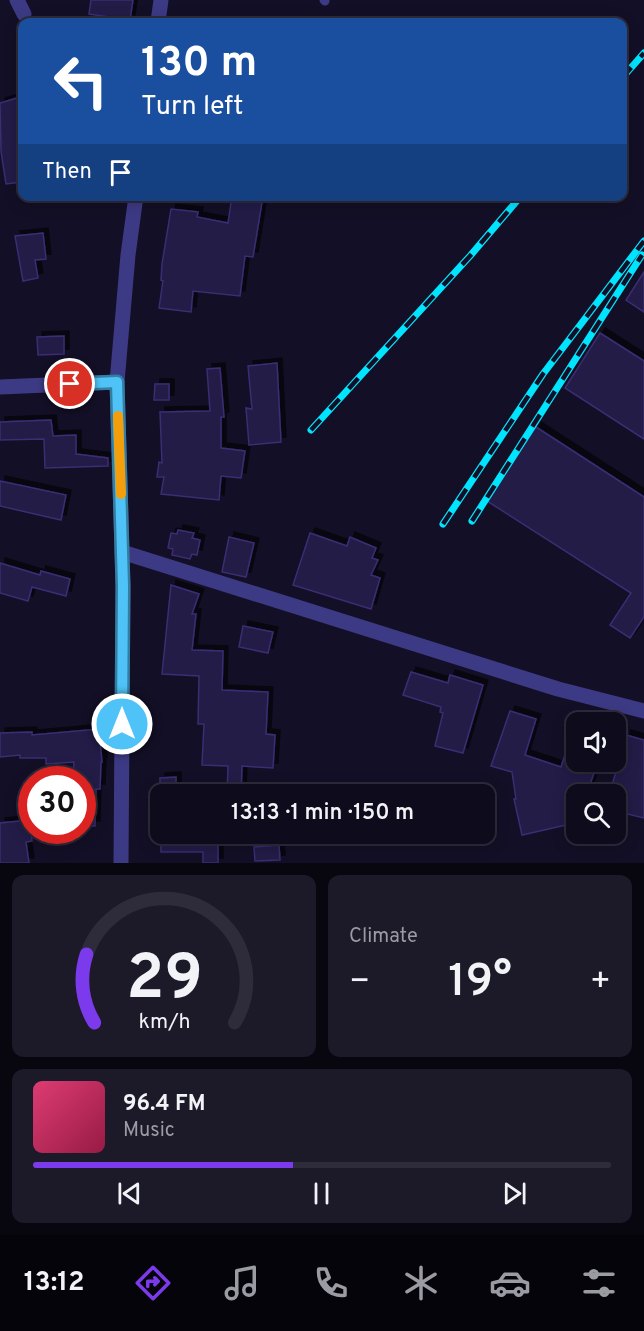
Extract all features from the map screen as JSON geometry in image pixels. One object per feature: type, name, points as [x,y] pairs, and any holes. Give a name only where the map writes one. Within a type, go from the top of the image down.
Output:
[{"type":"street","points":[[17,0],[24,14]]},
{"type":"street","points":[[159,18],[161,0]]},
{"type":"street","points":[[121,863],[122,552],[117,382],[128,255],[135,201]]},
{"type":"street","points":[[0,387],[117,382]]},
{"type":"street","points":[[122,552],[558,689],[644,711]]},
{"type":"building","points":[[91,0],[133,0],[130,18],[89,14]]},
{"type":"building","points":[[17,98],[18,101],[18,182],[6,184],[1,151],[0,103]]},
{"type":"building","points":[[231,201],[262,201],[253,257],[245,256],[240,296],[193,291],[191,312],[159,308],[163,281],[161,280],[162,264],[171,209],[198,212],[197,217],[228,223]]},
{"type":"building","points":[[43,233],[46,259],[35,260],[38,278],[23,281],[15,236]]},
{"type":"building","points":[[644,272],[644,312],[626,300]]},
{"type":"building","points":[[600,333],[644,361],[644,439],[565,388]]},
{"type":"building","points":[[64,336],[64,354],[38,355],[37,337]]},
{"type":"building","points":[[277,363],[281,442],[249,445],[246,408],[252,409],[248,366]]},
{"type":"building","points":[[220,368],[224,417],[221,417],[221,448],[245,451],[241,478],[221,476],[219,500],[161,494],[164,477],[157,477],[159,462],[162,463],[160,412],[210,411],[207,369]]},
{"type":"building","points":[[155,384],[169,384],[169,400],[154,400]]},
{"type":"building","points":[[51,420],[53,436],[76,435],[76,454],[108,458],[108,466],[45,468],[44,439],[0,440],[0,422]]},
{"type":"building","points":[[536,427],[644,497],[644,617],[630,638],[610,625],[631,593],[487,501]]},
{"type":"building","points":[[0,481],[66,495],[61,520],[0,506]]},
{"type":"building","points":[[178,530],[194,533],[192,538],[200,540],[197,555],[192,554],[190,559],[172,555],[173,549],[168,548],[171,533],[177,534]]},
{"type":"building","points":[[310,533],[347,546],[350,537],[376,548],[372,558],[378,560],[371,575],[380,578],[371,609],[293,585]]},
{"type":"building","points":[[229,537],[254,543],[246,577],[222,572]]},
{"type":"building","points":[[0,563],[40,575],[41,571],[70,579],[66,596],[32,587],[28,601],[0,593]]},
{"type":"building","points":[[171,585],[199,594],[192,614],[196,614],[192,650],[223,651],[222,690],[268,692],[266,734],[275,735],[273,768],[242,766],[241,784],[227,784],[228,766],[202,765],[204,724],[198,724],[199,676],[162,674]]},
{"type":"building","points":[[243,626],[273,632],[268,653],[239,647]]},
{"type":"building","points":[[411,672],[448,683],[450,675],[483,685],[463,753],[435,746],[443,713],[440,712],[441,707],[403,695]]},
{"type":"building","points":[[510,711],[536,719],[525,755],[561,767],[566,752],[566,772],[594,773],[590,784],[566,784],[566,825],[522,835],[514,799],[516,799],[512,772],[491,766]]},
{"type":"building","points":[[99,729],[102,762],[100,789],[96,789],[96,766],[74,766],[74,762],[46,764],[46,758],[20,758],[20,755],[0,757],[0,733],[32,732],[32,735]]},
{"type":"building","points":[[626,735],[644,740],[644,818],[626,814],[626,784],[612,784],[616,772],[626,772]]},
{"type":"building","points":[[176,777],[176,784],[160,784],[160,778]]},
{"type":"building","points":[[18,821],[18,844],[26,844],[29,863],[0,863],[0,823]]},
{"type":"building","points":[[161,844],[218,844],[218,863],[203,863],[203,852],[161,852]]},
{"type":"building","points":[[279,845],[280,860],[255,861],[254,847]]},
{"type":"railway","points":[[627,72],[644,53]]},
{"type":"railway","points":[[311,430],[470,256],[517,201]]},
{"type":"railway","points":[[443,524],[543,374],[644,241]]},
{"type":"railway","points":[[472,521],[642,255]]},
{"type":"slow traffic","points":[[118,416],[121,494]]},
{"type":"route","points":[[70,384],[117,382],[123,586],[122,724]]}]
